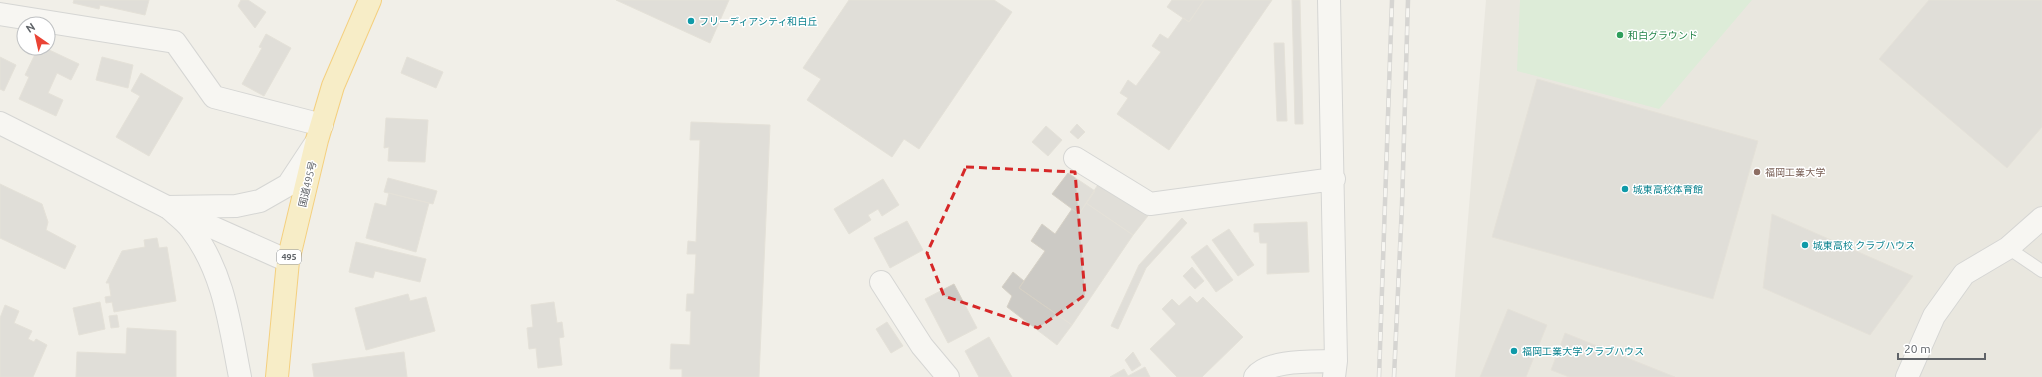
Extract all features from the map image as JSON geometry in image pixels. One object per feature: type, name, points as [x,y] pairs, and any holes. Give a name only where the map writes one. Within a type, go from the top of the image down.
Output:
[{"type":"highway","name":"国道495号","points":[[276,377],[288,261],[319,132],[333,86],[370,0]]},
{"type":"street","points":[[1255,377],[1259,373],[1278,364],[1335,369],[1334,180],[1329,0]]},
{"type":"street","points":[[0,14],[175,42],[214,97],[319,132],[288,185],[260,201],[236,206],[167,207]]},
{"type":"street","points":[[0,124],[167,207],[288,261]]},
{"type":"street","points":[[1074,158],[1150,204],[1334,180]]},
{"type":"street","points":[[167,207],[191,228],[209,257],[223,291],[240,377]]},
{"type":"street","points":[[1907,377],[1934,316],[1964,274],[2008,248],[2042,218]]},
{"type":"street","points":[[881,282],[922,346],[948,377]]},
{"type":"lane","points":[[2008,248],[2042,271]]},
{"type":"highlighted area","points":[[966,167],[1075,172],[1085,295],[1038,328],[944,296],[927,253]]},
{"type":"shaded area","name":"福岡工業大学","points":[[1486,0],[2042,0],[2042,377],[1455,377]]},
{"type":"green space","name":"和白グラウンド","points":[[1520,0],[1752,0],[1659,109],[1517,71]]},
{"type":"building","points":[[74,0],[149,0],[145,15],[100,5],[99,9],[73,3]]},
{"type":"building","points":[[241,0],[248,0],[266,12],[255,28],[238,6]]},
{"type":"building","name":"フリーディアシティ和白丘","points":[[616,0],[729,0],[710,43]]},
{"type":"building","points":[[849,0],[994,0],[1012,12],[919,149],[904,139],[892,157],[807,100],[821,79],[803,68]]},
{"type":"building","points":[[1172,0],[1204,0],[1189,22],[1167,7]]},
{"type":"building","points":[[1204,0],[1272,0],[1169,150],[1117,114],[1128,98],[1120,93],[1128,80],[1136,86],[1161,52],[1152,46],[1160,34],[1168,39],[1183,18],[1189,22]]},
{"type":"building","points":[[1292,0],[1300,0],[1303,124],[1295,124]]},
{"type":"building","points":[[1929,0],[2042,0],[2042,127],[2007,168],[1879,59]]},
{"type":"building","points":[[266,34],[291,48],[264,96],[242,84],[262,48],[259,47]]},
{"type":"building","points":[[1274,43],[1284,43],[1287,121],[1277,121]]},
{"type":"building","points":[[56,53],[79,64],[71,80],[57,73],[48,93],[63,100],[56,116],[19,99],[29,77],[25,75],[34,56],[56,56]]},
{"type":"building","points":[[0,57],[16,65],[4,91],[0,89]]},
{"type":"building","points":[[102,57],[133,65],[128,88],[96,80]]},
{"type":"building","points":[[407,57],[443,72],[436,88],[401,73]]},
{"type":"building","points":[[141,73],[183,98],[149,156],[116,137],[140,96],[131,91]]},
{"type":"building","name":"城東高校体育館","points":[[1537,79],[1758,141],[1713,299],[1492,237]]},
{"type":"building","points":[[386,118],[428,120],[425,162],[388,161],[389,147],[384,148]]},
{"type":"building","points":[[691,122],[770,125],[759,377],[682,377],[682,369],[670,369],[671,344],[690,345],[691,311],[686,311],[687,294],[694,294],[696,254],[687,254],[688,241],[696,242],[700,140],[690,140]]},
{"type":"building","points":[[1077,124],[1085,132],[1078,139],[1070,132]]},
{"type":"building","points":[[1046,126],[1062,140],[1048,156],[1032,142]]},
{"type":"building","points":[[1068,173],[1095,191],[1079,214],[1052,194]]},
{"type":"building","points":[[1103,177],[1151,212],[1133,235],[1086,203]]},
{"type":"building","points":[[388,178],[437,191],[433,204],[384,192]]},
{"type":"building","points":[[883,179],[899,205],[882,216],[878,209],[868,215],[871,220],[849,234],[834,209]]},
{"type":"building","points":[[0,184],[42,204],[48,222],[46,230],[76,246],[65,269],[0,238]]},
{"type":"building","points":[[389,193],[429,203],[416,252],[366,238],[375,203],[386,206]]},
{"type":"building","points":[[1086,203],[1133,235],[1072,325],[1019,288],[1045,251],[1031,241],[1042,224],[1055,234],[1072,209],[1079,214]]},
{"type":"building","name":"城東高校 クラブハウス","points":[[1772,214],[1913,276],[1870,335],[1763,288]]},
{"type":"building","points":[[1182,218],[1187,223],[1146,268],[1118,329],[1111,326],[1139,265]]},
{"type":"building","points":[[907,221],[923,250],[890,268],[874,238]]},
{"type":"building","points":[[1307,222],[1309,272],[1267,274],[1267,243],[1260,243],[1259,232],[1254,232],[1254,224]]},
{"type":"building","points":[[1229,229],[1254,265],[1238,276],[1212,240]]},
{"type":"building","points":[[157,238],[159,248],[167,247],[176,301],[114,312],[112,302],[106,303],[105,297],[111,296],[109,283],[106,283],[122,251],[145,247],[144,240]]},
{"type":"building","points":[[356,242],[426,259],[420,282],[375,271],[373,278],[349,272]]},
{"type":"building","points":[[1207,245],[1233,280],[1216,292],[1191,257]]},
{"type":"building","points":[[1192,267],[1204,281],[1195,289],[1183,276]]},
{"type":"building","points":[[1013,272],[1024,281],[1019,288],[1072,325],[1057,345],[1007,307],[1012,296],[1002,287]]},
{"type":"building","points":[[954,284],[977,328],[948,343],[925,299]]},
{"type":"building","points":[[408,294],[410,301],[426,297],[435,331],[366,350],[355,308]]},
{"type":"building","points":[[1190,296],[1197,303],[1203,297],[1243,337],[1202,377],[1177,377],[1150,349],[1176,324],[1162,309],[1172,299],[1179,306]]},
{"type":"building","points":[[100,302],[105,329],[79,335],[73,308]]},
{"type":"building","points":[[554,302],[557,323],[562,322],[564,337],[559,338],[562,365],[538,368],[536,348],[529,349],[527,328],[533,327],[531,305]]},
{"type":"building","points":[[5,305],[19,311],[14,323],[32,331],[28,339],[34,342],[36,339],[47,345],[33,377],[0,377],[0,318]]},
{"type":"building","name":"福岡工業大学 クラブハウス","points":[[1508,309],[1547,325],[1526,377],[1480,377]]},
{"type":"building","points":[[117,315],[119,327],[111,328],[109,316]]},
{"type":"building","points":[[887,322],[903,346],[891,353],[876,329]]},
{"type":"building","points":[[127,328],[176,331],[176,377],[76,377],[77,352],[126,354]]},
{"type":"building","name":"福岡工業大学 クラブハウス","points":[[1565,333],[1675,377],[1569,377],[1551,370]]},
{"type":"building","points":[[989,337],[1012,377],[979,377],[965,351]]},
{"type":"building","points":[[404,352],[407,377],[314,377],[312,364]]},
{"type":"building","points":[[1133,352],[1141,365],[1132,371],[1125,360]]},
{"type":"building","points":[[1145,367],[1150,377],[1110,377],[1124,369],[1128,376]]},
{"type":"railway","points":[[1379,377],[1392,0]]},
{"type":"railway","points":[[1394,377],[1402,205],[1408,0]]},
{"type":"place","name":"フリーディアシティ和白丘","points":[[691,21]]},
{"type":"place","name":"和白グラウンド","points":[[1620,35]]},
{"type":"place","name":"福岡工業大学","points":[[1757,172]]},
{"type":"place","name":"城東高校体育館","points":[[1625,189]]},
{"type":"place","name":"城東高校 クラブハウス","points":[[1805,245]]},
{"type":"place","name":"福岡工業大学 クラブハウス","points":[[1514,351]]}]
